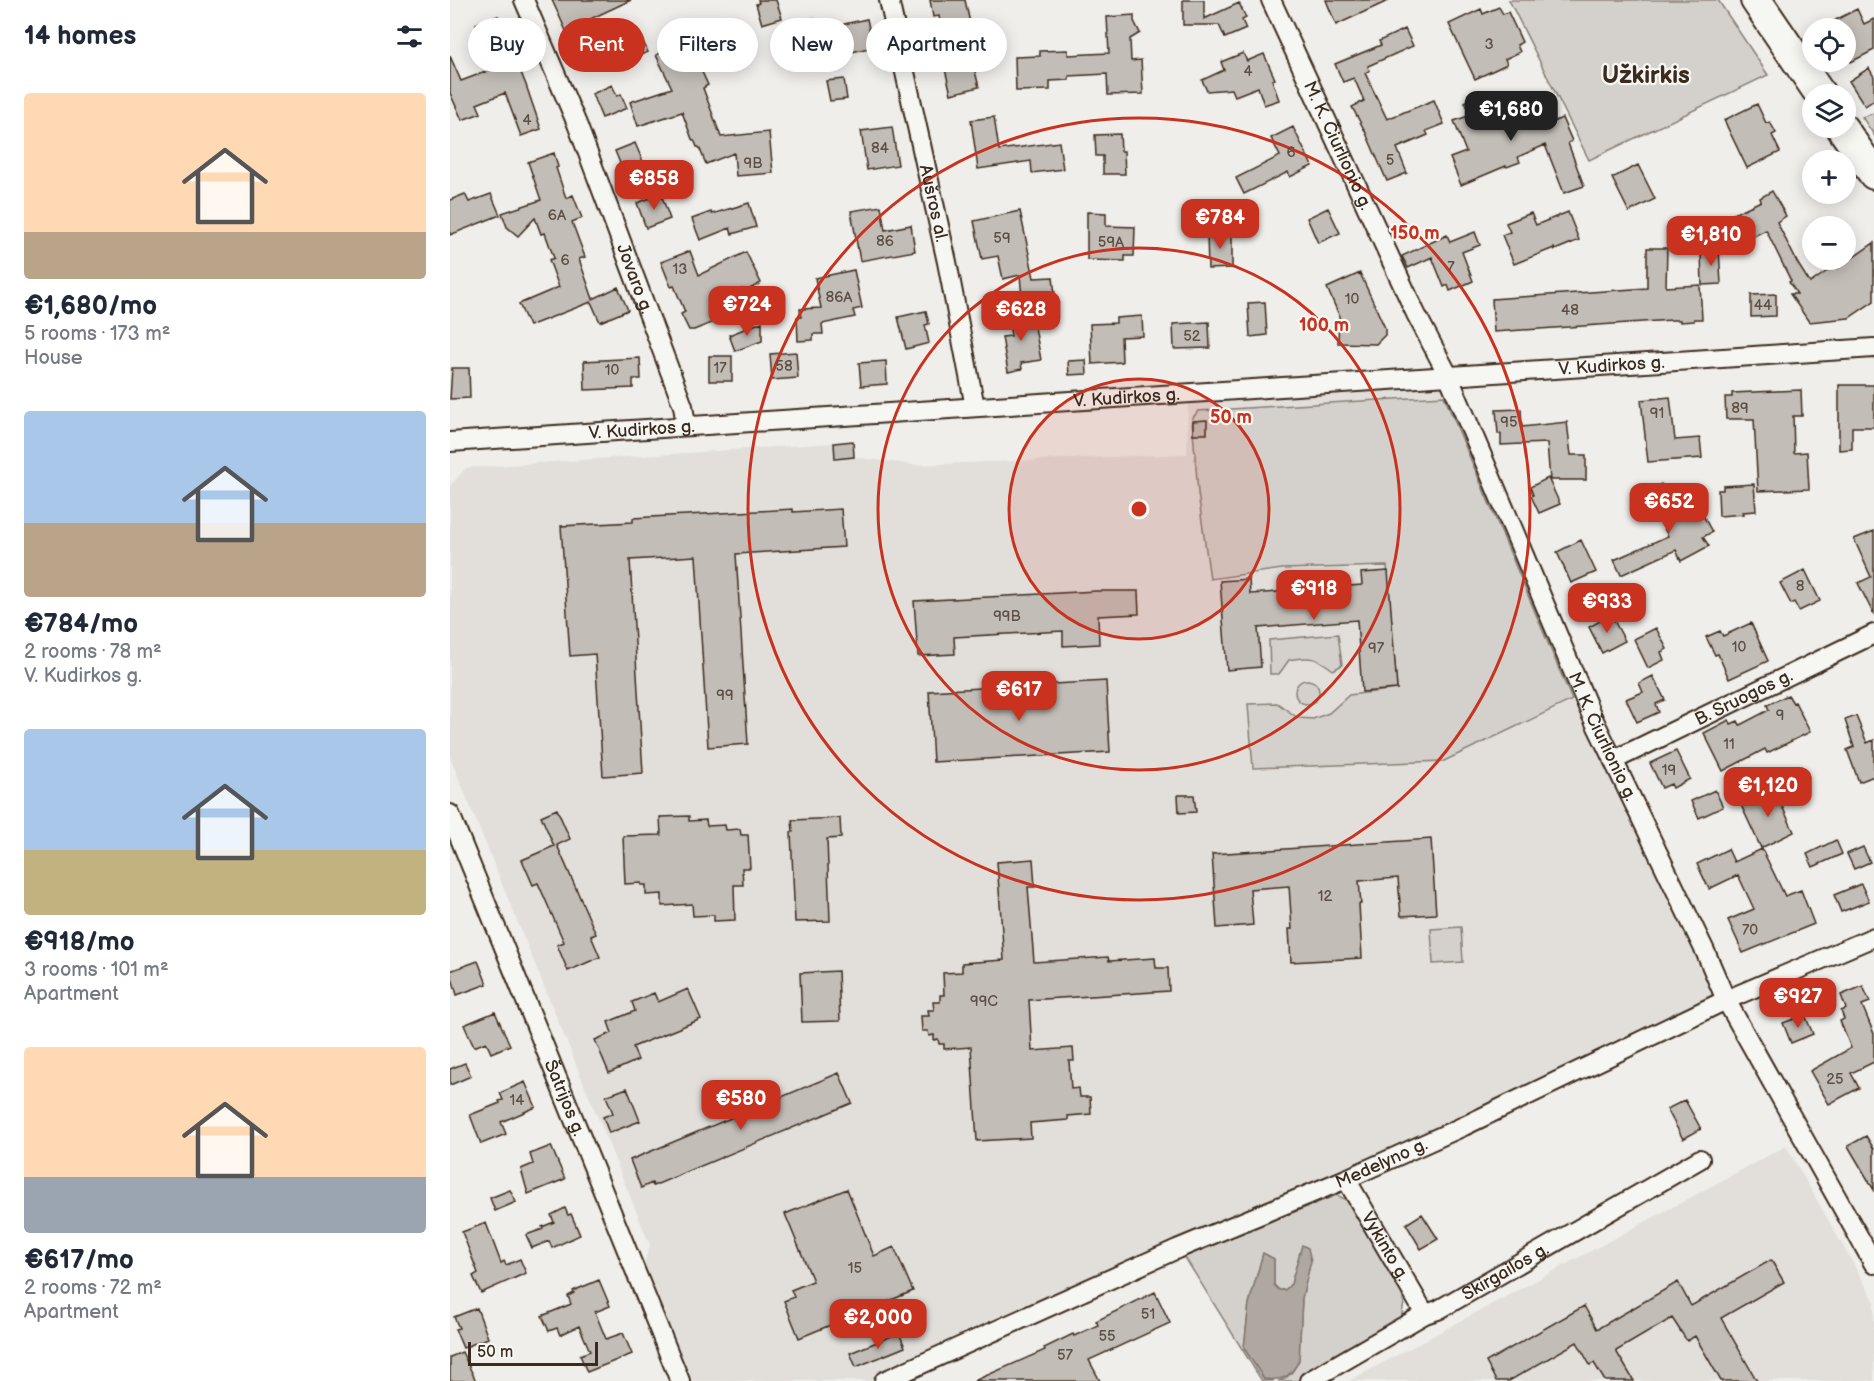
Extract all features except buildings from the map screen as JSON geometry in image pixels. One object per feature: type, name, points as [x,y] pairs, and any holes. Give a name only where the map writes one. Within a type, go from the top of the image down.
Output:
[{"type":"highway","points":[[1756,0],[1813,84]]},
{"type":"highway","points":[[1849,138],[1874,174]]},
{"type":"street","name":"Jovaro g.","points":[[524,0],[602,189],[683,406],[686,425]]},
{"type":"street","name":"Aušros al.","points":[[889,0],[947,262],[975,407]]},
{"type":"street","name":"M. K. Čiurlionio g.","points":[[1271,0],[1411,303],[1448,375],[1586,704],[1705,951],[1726,1000],[1874,1264]]},
{"type":"street","name":"V. Kudirkos g.","points":[[450,442],[1874,348]]},
{"type":"street","name":"B. Sruogos g.","points":[[1614,760],[1874,634]]},
{"type":"street","name":"Šatrijos g.","points":[[450,814],[680,1381]]},
{"type":"street","name":"Medelyno g.","points":[[884,1381],[1177,1249],[1346,1179],[1464,1126],[1726,1000],[1874,937]]},
{"type":"street","name":"Skirgailos g.","points":[[1309,1381],[1425,1314],[1438,1310],[1700,1159]]},
{"type":"street","name":"Vykinto g.","points":[[1346,1179],[1425,1314]]},
{"type":"shaded area","points":[[1509,0],[1718,0],[1768,75],[1589,160]]},
{"type":"shaded area","points":[[1874,113],[1874,135],[1862,117]]},
{"type":"shaded area","points":[[1448,375],[1726,1000],[884,1381],[692,1381],[644,1263],[650,1245],[450,757],[450,486],[466,468],[834,443],[835,459],[854,457],[915,465],[1187,454],[1188,395]]},
{"type":"shaded area","points":[[1444,396],[1572,700],[1444,761],[1253,768],[1248,704],[1277,703],[1298,718],[1313,719],[1329,713],[1349,695],[1397,689],[1387,566],[1282,569],[1210,579],[1198,493],[1192,419],[1198,411]]},
{"type":"shaded area","points":[[1338,634],[1342,665],[1333,670],[1313,659],[1296,659],[1289,660],[1279,674],[1270,674],[1269,640]]},
{"type":"shaded area","points":[[1307,680],[1315,684],[1319,692],[1315,700],[1307,704],[1299,700],[1295,692],[1299,684]]},
{"type":"shaded area","points":[[1461,927],[1463,962],[1433,964],[1431,929]]},
{"type":"shaded area","points":[[1786,1146],[1874,1300],[1874,1381],[1349,1381]]},
{"type":"shaded area","points":[[1337,1195],[1348,1201],[1398,1279],[1404,1303],[1401,1319],[1298,1381],[1278,1381],[1291,1374],[1299,1360],[1302,1298],[1311,1260],[1302,1246],[1291,1284],[1285,1290],[1279,1290],[1274,1285],[1274,1259],[1263,1253],[1249,1304],[1244,1348],[1264,1379],[1274,1381],[1262,1381],[1184,1256]]},
{"type":"shaded area","points":[[1302,1245],[1308,1248],[1311,1261],[1302,1298],[1299,1360],[1285,1377],[1264,1379],[1244,1348],[1249,1304],[1263,1253],[1274,1259],[1274,1285],[1279,1290],[1285,1290],[1291,1284]]},
{"type":"district","name":"Užkirkis","points":[[1646,75]]}]
